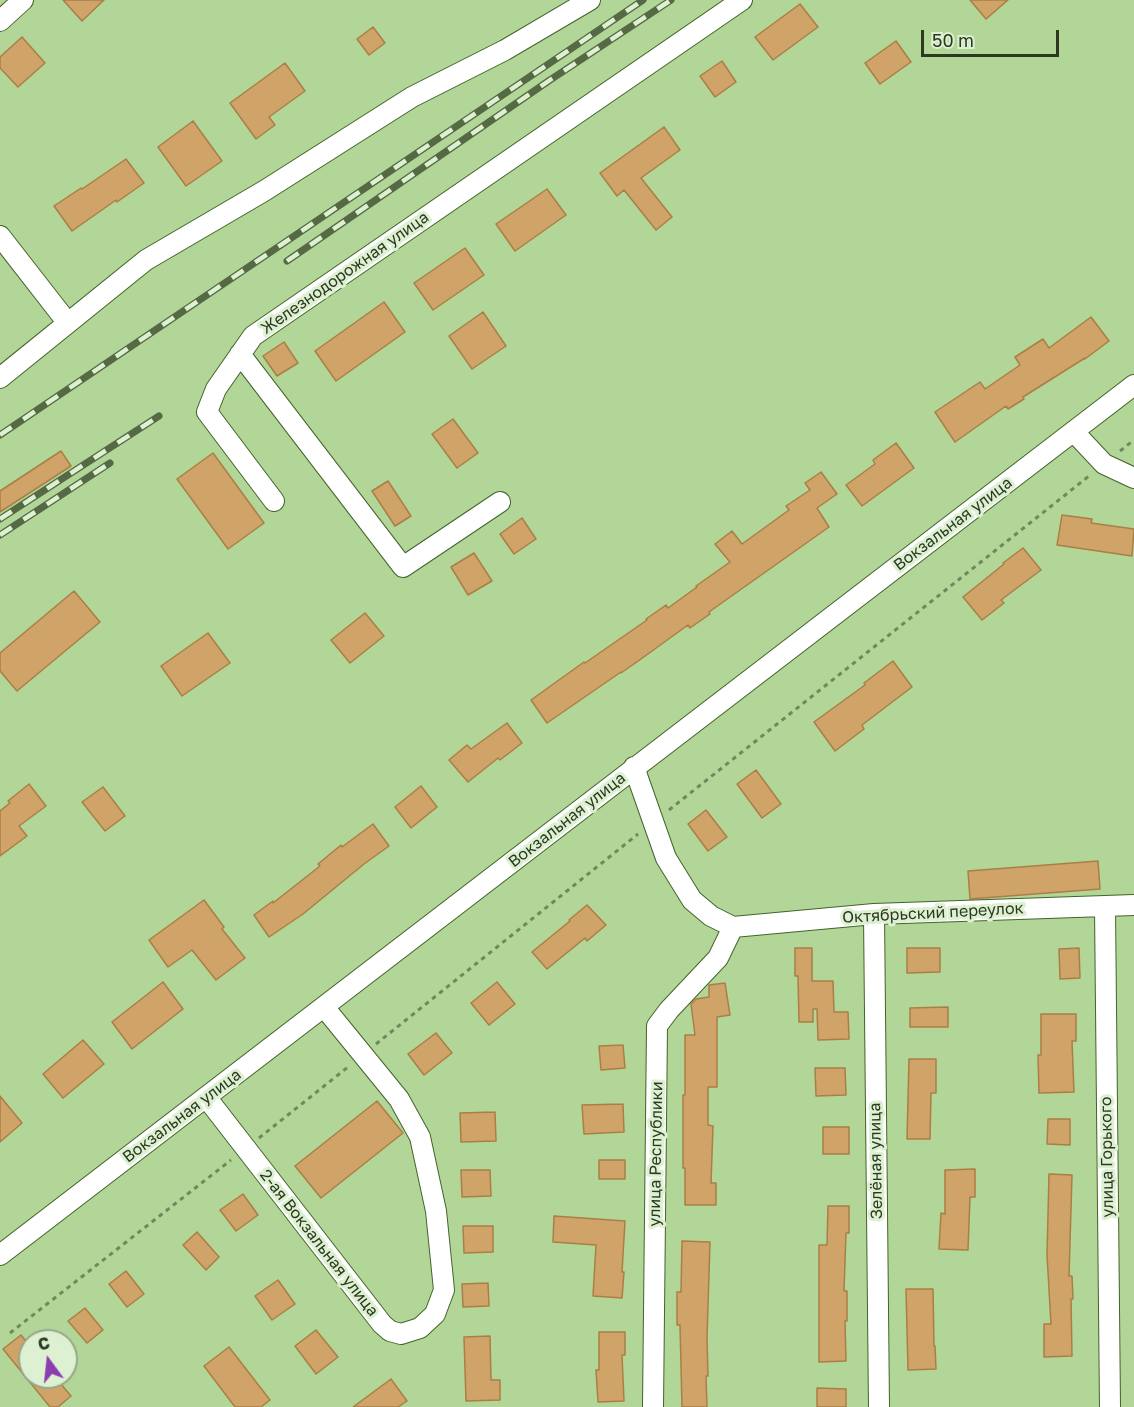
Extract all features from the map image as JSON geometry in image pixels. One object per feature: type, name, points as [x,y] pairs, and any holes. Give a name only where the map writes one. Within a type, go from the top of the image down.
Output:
[{"type":"street","points":[[0,21],[23,0]]},
{"type":"street","points":[[0,378],[146,260],[264,191],[412,97],[504,50],[590,0]]},
{"type":"street","name":"Железнодорожная улица","points":[[274,501],[207,412],[216,389],[253,336],[742,0]]},
{"type":"street","points":[[0,236],[67,322]]},
{"type":"street","points":[[240,354],[403,567],[501,502]]},
{"type":"street","name":"Вокзальная улица","points":[[0,1255],[1134,385]]},
{"type":"street","points":[[1074,432],[1104,464],[1134,478]]},
{"type":"street","points":[[634,767],[666,858],[692,900],[711,916],[733,927]]},
{"type":"street","name":"Октябрьский переулок","points":[[733,927],[874,914],[1134,905]]},
{"type":"street","name":"улица Горького","points":[[1105,907],[1110,1407]]},
{"type":"street","name":"Зелёная улица","points":[[874,914],[879,1407]]},
{"type":"street","name":"улица Республики","points":[[653,1407],[657,1026],[718,958],[733,927]]},
{"type":"street","name":"2-ая Вокзальная улица","points":[[206,1097],[382,1324],[390,1331],[401,1334],[420,1328],[435,1314],[444,1290],[436,1211],[420,1137],[399,1099],[324,1006]]},
{"type":"path","points":[[10,1333],[246,1149],[1104,464]]},
{"type":"building","points":[[63,0],[104,0],[82,21]]},
{"type":"building","points":[[970,0],[1008,0],[986,19]]},
{"type":"building","points":[[800,4],[818,27],[773,60],[755,37]]},
{"type":"building","points":[[373,27],[385,43],[369,55],[357,39]]},
{"type":"building","points":[[22,37],[45,63],[18,87],[0,68],[0,57]]},
{"type":"building","points":[[896,41],[911,62],[880,84],[865,63]]},
{"type":"building","points":[[722,61],[736,82],[715,97],[700,76]]},
{"type":"building","points":[[285,63],[305,91],[269,117],[275,125],[256,139],[230,103]]},
{"type":"building","points":[[193,121],[222,161],[186,186],[158,147]]},
{"type":"building","points":[[664,127],[680,150],[641,178],[672,217],[656,230],[624,190],[617,196],[600,173]]},
{"type":"building","points":[[126,159],[144,183],[72,231],[54,206]]},
{"type":"building","points":[[547,189],[566,215],[515,251],[496,224]]},
{"type":"building","points":[[465,248],[484,275],[433,310],[414,283]]},
{"type":"building","points":[[384,302],[405,332],[336,381],[315,351]]},
{"type":"building","points":[[483,312],[506,346],[472,369],[449,336]]},
{"type":"building","points":[[1091,317],[1109,341],[1085,359],[1023,397],[1024,399],[1008,409],[1006,406],[955,442],[935,412],[980,382],[985,389],[1020,365],[1015,357],[1043,339],[1049,348]]},
{"type":"building","points":[[284,342],[298,363],[277,376],[263,356]]},
{"type":"building","points":[[453,419],[478,453],[457,468],[432,434]]},
{"type":"building","points":[[896,443],[914,468],[862,506],[846,485],[875,464],[873,460]]},
{"type":"building","points":[[61,451],[71,466],[0,512],[0,491]]},
{"type":"building","points":[[213,453],[264,523],[228,549],[177,479]]},
{"type":"building","points":[[821,472],[837,494],[817,508],[829,527],[690,628],[688,625],[547,723],[531,700],[666,605],[668,608],[730,562],[715,544],[732,531],[742,544],[789,510],[786,506],[810,490],[805,483]]},
{"type":"building","points":[[388,481],[411,516],[395,526],[372,491]]},
{"type":"building","points":[[1062,515],[1092,519],[1091,523],[1134,529],[1132,556],[1057,545]]},
{"type":"building","points":[[522,518],[536,539],[514,554],[500,534]]},
{"type":"building","points":[[1023,548],[1041,570],[1001,600],[1004,603],[982,620],[963,597]]},
{"type":"building","points":[[474,553],[492,581],[468,595],[451,567]]},
{"type":"building","points":[[74,591],[100,622],[17,691],[0,671],[0,653]]},
{"type":"building","points":[[365,613],[384,636],[350,663],[331,640]]},
{"type":"building","points":[[208,633],[230,663],[182,696],[161,666]]},
{"type":"building","points":[[893,661],[912,687],[862,725],[864,729],[835,751],[814,722],[865,685],[864,683]]},
{"type":"building","points":[[507,723],[522,743],[500,760],[498,758],[468,782],[449,760],[467,745],[471,749]]},
{"type":"building","points":[[756,770],[781,804],[762,818],[737,784]]},
{"type":"building","points":[[29,784],[46,806],[19,826],[27,836],[0,856],[0,811],[10,803],[8,801]]},
{"type":"building","points":[[421,786],[437,807],[411,828],[395,807]]},
{"type":"building","points":[[103,787],[125,816],[105,831],[82,802]]},
{"type":"building","points":[[706,810],[727,837],[708,851],[688,824]]},
{"type":"building","points":[[373,824],[389,846],[303,914],[269,937],[254,915],[320,866],[318,864],[341,845],[342,847]]},
{"type":"building","points":[[1098,861],[1100,889],[970,899],[968,871]]},
{"type":"building","points":[[204,900],[224,927],[222,929],[245,958],[216,980],[192,950],[168,967],[149,940]]},
{"type":"building","points":[[587,905],[606,925],[587,941],[585,938],[547,969],[532,952]]},
{"type":"building","points":[[795,948],[812,948],[812,981],[833,981],[834,1012],[848,1012],[849,1039],[818,1040],[817,1009],[813,1009],[813,1022],[799,1022]]},
{"type":"building","points":[[907,948],[940,948],[940,972],[907,973]]},
{"type":"building","points":[[1079,948],[1080,978],[1060,979],[1059,949]]},
{"type":"building","points":[[163,982],[183,1009],[132,1049],[112,1022]]},
{"type":"building","points":[[497,982],[515,1004],[489,1025],[471,1003]]},
{"type":"building","points":[[725,983],[730,1015],[717,1017],[717,1087],[708,1087],[708,1125],[713,1126],[711,1183],[716,1183],[716,1205],[685,1205],[683,1095],[685,1095],[685,1035],[695,1035],[691,1004],[696,999],[709,997],[709,985]]},
{"type":"building","points":[[948,1007],[948,1027],[910,1027],[910,1008]]},
{"type":"building","points":[[1041,1014],[1076,1014],[1076,1041],[1072,1041],[1074,1092],[1039,1093],[1038,1055],[1041,1055]]},
{"type":"building","points":[[436,1033],[452,1053],[424,1075],[408,1054]]},
{"type":"building","points":[[83,1040],[104,1064],[63,1098],[43,1074]]},
{"type":"building","points":[[623,1045],[625,1068],[601,1070],[599,1046]]},
{"type":"building","points":[[909,1059],[936,1059],[936,1093],[931,1093],[930,1139],[907,1139]]},
{"type":"building","points":[[815,1068],[845,1068],[846,1095],[816,1096]]},
{"type":"building","points":[[0,1096],[22,1123],[0,1142]]},
{"type":"building","points":[[377,1101],[403,1133],[321,1198],[295,1166]]},
{"type":"building","points":[[623,1104],[624,1132],[584,1134],[582,1105]]},
{"type":"building","points":[[495,1112],[496,1141],[461,1142],[460,1113]]},
{"type":"building","points":[[1048,1119],[1070,1119],[1070,1145],[1047,1144]]},
{"type":"building","points":[[823,1127],[849,1127],[849,1154],[823,1154]]},
{"type":"building","points":[[599,1160],[625,1160],[625,1179],[599,1179]]},
{"type":"building","points":[[975,1169],[975,1197],[970,1197],[968,1250],[939,1249],[941,1213],[945,1214],[945,1170]]},
{"type":"building","points":[[461,1170],[490,1170],[491,1196],[462,1197]]},
{"type":"building","points":[[1049,1174],[1072,1175],[1069,1276],[1072,1276],[1073,1299],[1071,1299],[1072,1356],[1044,1357],[1044,1324],[1051,1324],[1047,1255]]},
{"type":"building","points":[[243,1194],[258,1215],[236,1231],[220,1210]]},
{"type":"building","points":[[828,1206],[849,1206],[844,1291],[847,1291],[846,1361],[819,1362],[819,1245],[827,1245]]},
{"type":"building","points":[[554,1216],[625,1221],[622,1298],[593,1296],[596,1245],[553,1242]]},
{"type":"building","points":[[463,1226],[493,1226],[493,1252],[464,1253]]},
{"type":"building","points":[[197,1232],[219,1257],[206,1270],[183,1245]]},
{"type":"building","points":[[682,1241],[710,1242],[707,1407],[682,1407],[677,1292],[681,1292]]},
{"type":"building","points":[[126,1271],[144,1294],[127,1307],[109,1284]]},
{"type":"building","points":[[278,1280],[295,1304],[272,1320],[255,1296]]},
{"type":"building","points":[[488,1283],[489,1306],[463,1307],[462,1284]]},
{"type":"building","points":[[906,1289],[933,1289],[936,1369],[908,1370]]},
{"type":"building","points":[[85,1308],[103,1330],[87,1343],[78,1333],[78,1329],[75,1329],[68,1321]]},
{"type":"building","points":[[316,1330],[338,1357],[316,1374],[295,1346]]},
{"type":"building","points":[[599,1332],[625,1332],[625,1355],[622,1355],[624,1401],[598,1402],[596,1370],[599,1370]]},
{"type":"building","points":[[490,1336],[491,1380],[500,1380],[500,1400],[466,1401],[464,1337]]},
{"type":"building","points":[[18,1337],[18,1368],[3,1349]]},
{"type":"building","points":[[229,1347],[270,1400],[261,1407],[235,1407],[204,1366]]},
{"type":"building","points":[[391,1379],[407,1401],[398,1407],[353,1407]]},
{"type":"building","points":[[817,1388],[846,1389],[846,1407],[817,1407]]},
{"type":"building","points":[[35,1389],[65,1389],[71,1396],[58,1407],[50,1407]]},
{"type":"railway","points":[[0,435],[643,0]]},
{"type":"railway","points":[[287,261],[550,80],[671,0]]},
{"type":"railway","points":[[0,519],[159,416]]},
{"type":"railway","points":[[0,535],[110,463]]}]
